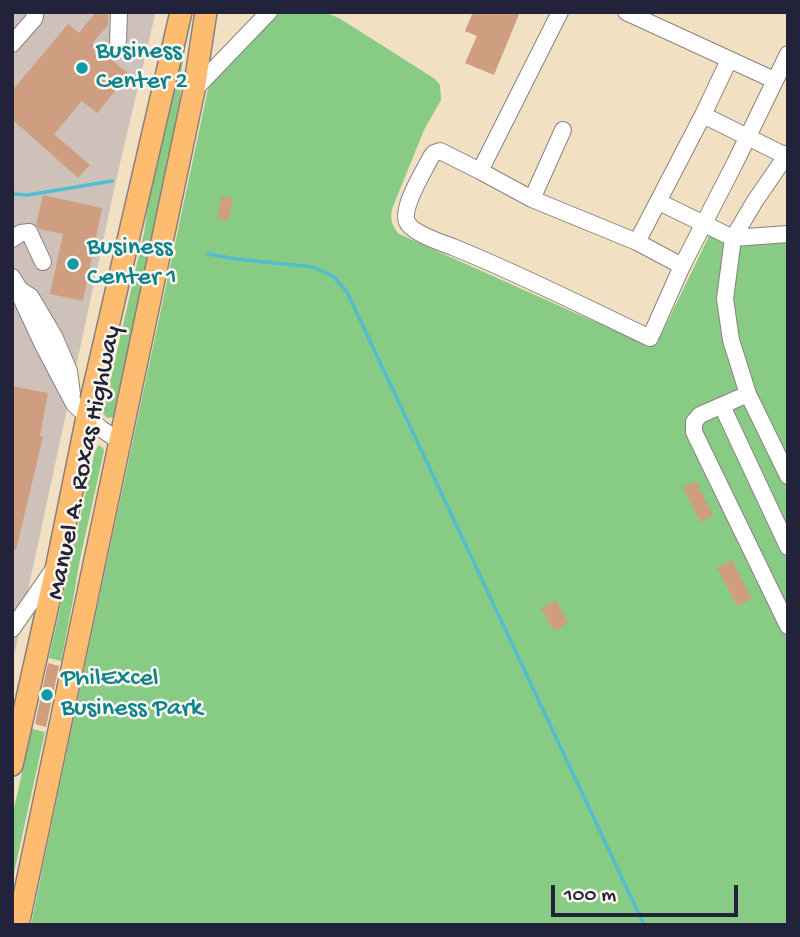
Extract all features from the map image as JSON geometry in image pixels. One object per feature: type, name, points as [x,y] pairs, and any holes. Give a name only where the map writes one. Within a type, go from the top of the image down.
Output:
[{"type":"main road","points":[[161,100],[170,12]]},
{"type":"main road","name":"Manuel A. Roxas Highway","points":[[12,765],[57,565],[80,411],[161,100],[181,12]]},
{"type":"main road","name":"Manuel A. Roxas Highway","points":[[18,925],[194,90],[206,12]]},
{"type":"street","points":[[12,44],[34,19],[34,12]]},
{"type":"street","points":[[118,41],[119,12]]},
{"type":"street","points":[[194,90],[269,12]]},
{"type":"street","points":[[480,171],[560,12]]},
{"type":"street","points":[[626,12],[774,80]]},
{"type":"street","points":[[682,266],[637,242],[532,199],[440,151],[431,157],[405,213],[408,225],[439,242],[482,259],[650,338],[682,266],[788,54]]},
{"type":"street","points":[[637,242],[729,60]]},
{"type":"street","points":[[703,115],[787,156],[733,237],[725,299],[731,340],[748,394],[788,476]]},
{"type":"street","points":[[532,199],[563,130]]},
{"type":"street","points":[[659,202],[733,237],[788,234]]},
{"type":"street","points":[[12,239],[21,233],[29,232],[43,262]]},
{"type":"street","points":[[16,284],[31,296],[54,336],[69,371],[80,411],[119,441]]},
{"type":"street","points":[[748,394],[700,415],[694,422],[694,432],[788,626]]},
{"type":"street","points":[[722,406],[788,547]]},
{"type":"street","points":[[12,629],[57,565]]},
{"type":"shaded area","name":"PhilExcel Business Park","points":[[12,12],[155,12],[155,15],[117,176],[12,665]]},
{"type":"green space","points":[[189,12],[192,12],[182,66],[180,103],[116,414],[107,418],[103,413],[104,408],[144,233],[152,179]]},
{"type":"green space","points":[[281,12],[324,12],[339,18],[435,79],[440,85],[441,100],[424,130],[392,209],[392,223],[399,234],[640,342],[654,339],[664,329],[710,234],[788,241],[788,925],[31,925],[208,89],[210,82],[273,15]]},
{"type":"green space","points":[[99,445],[104,451],[61,661],[49,658],[95,451]]},
{"type":"green space","points":[[32,729],[45,732],[12,882],[12,817]]},
{"type":"building","points":[[96,12],[108,12],[108,25],[92,44],[129,74],[97,113],[82,101],[54,134],[90,165],[78,178],[12,119],[12,91],[68,24],[79,33]]},
{"type":"building","points":[[473,12],[520,12],[494,75],[465,63],[477,36],[465,31]]},
{"type":"building","name":"Business Center 1","points":[[43,195],[102,208],[83,301],[50,294],[63,234],[39,229],[36,225]]},
{"type":"building","points":[[222,196],[233,199],[228,221],[217,218]]},
{"type":"building","points":[[12,386],[48,393],[40,436],[43,437],[16,550],[12,549]]},
{"type":"building","points":[[696,481],[713,516],[700,522],[683,487]]},
{"type":"building","points":[[732,560],[752,599],[737,606],[717,568]]},
{"type":"building","points":[[556,600],[568,623],[554,631],[541,608]]},
{"type":"building","points":[[48,663],[59,666],[46,727],[35,724]]},
{"type":"waterway","points":[[12,192],[28,195],[112,181]]},
{"type":"waterway","points":[[208,254],[313,267],[333,276],[347,292],[644,925]]},
{"type":"place","name":"Business Center 2","points":[[82,68]]},
{"type":"place","name":"Business Center 1","points":[[73,264]]},
{"type":"place","name":"PhilExcel Business Park","points":[[47,695]]}]
